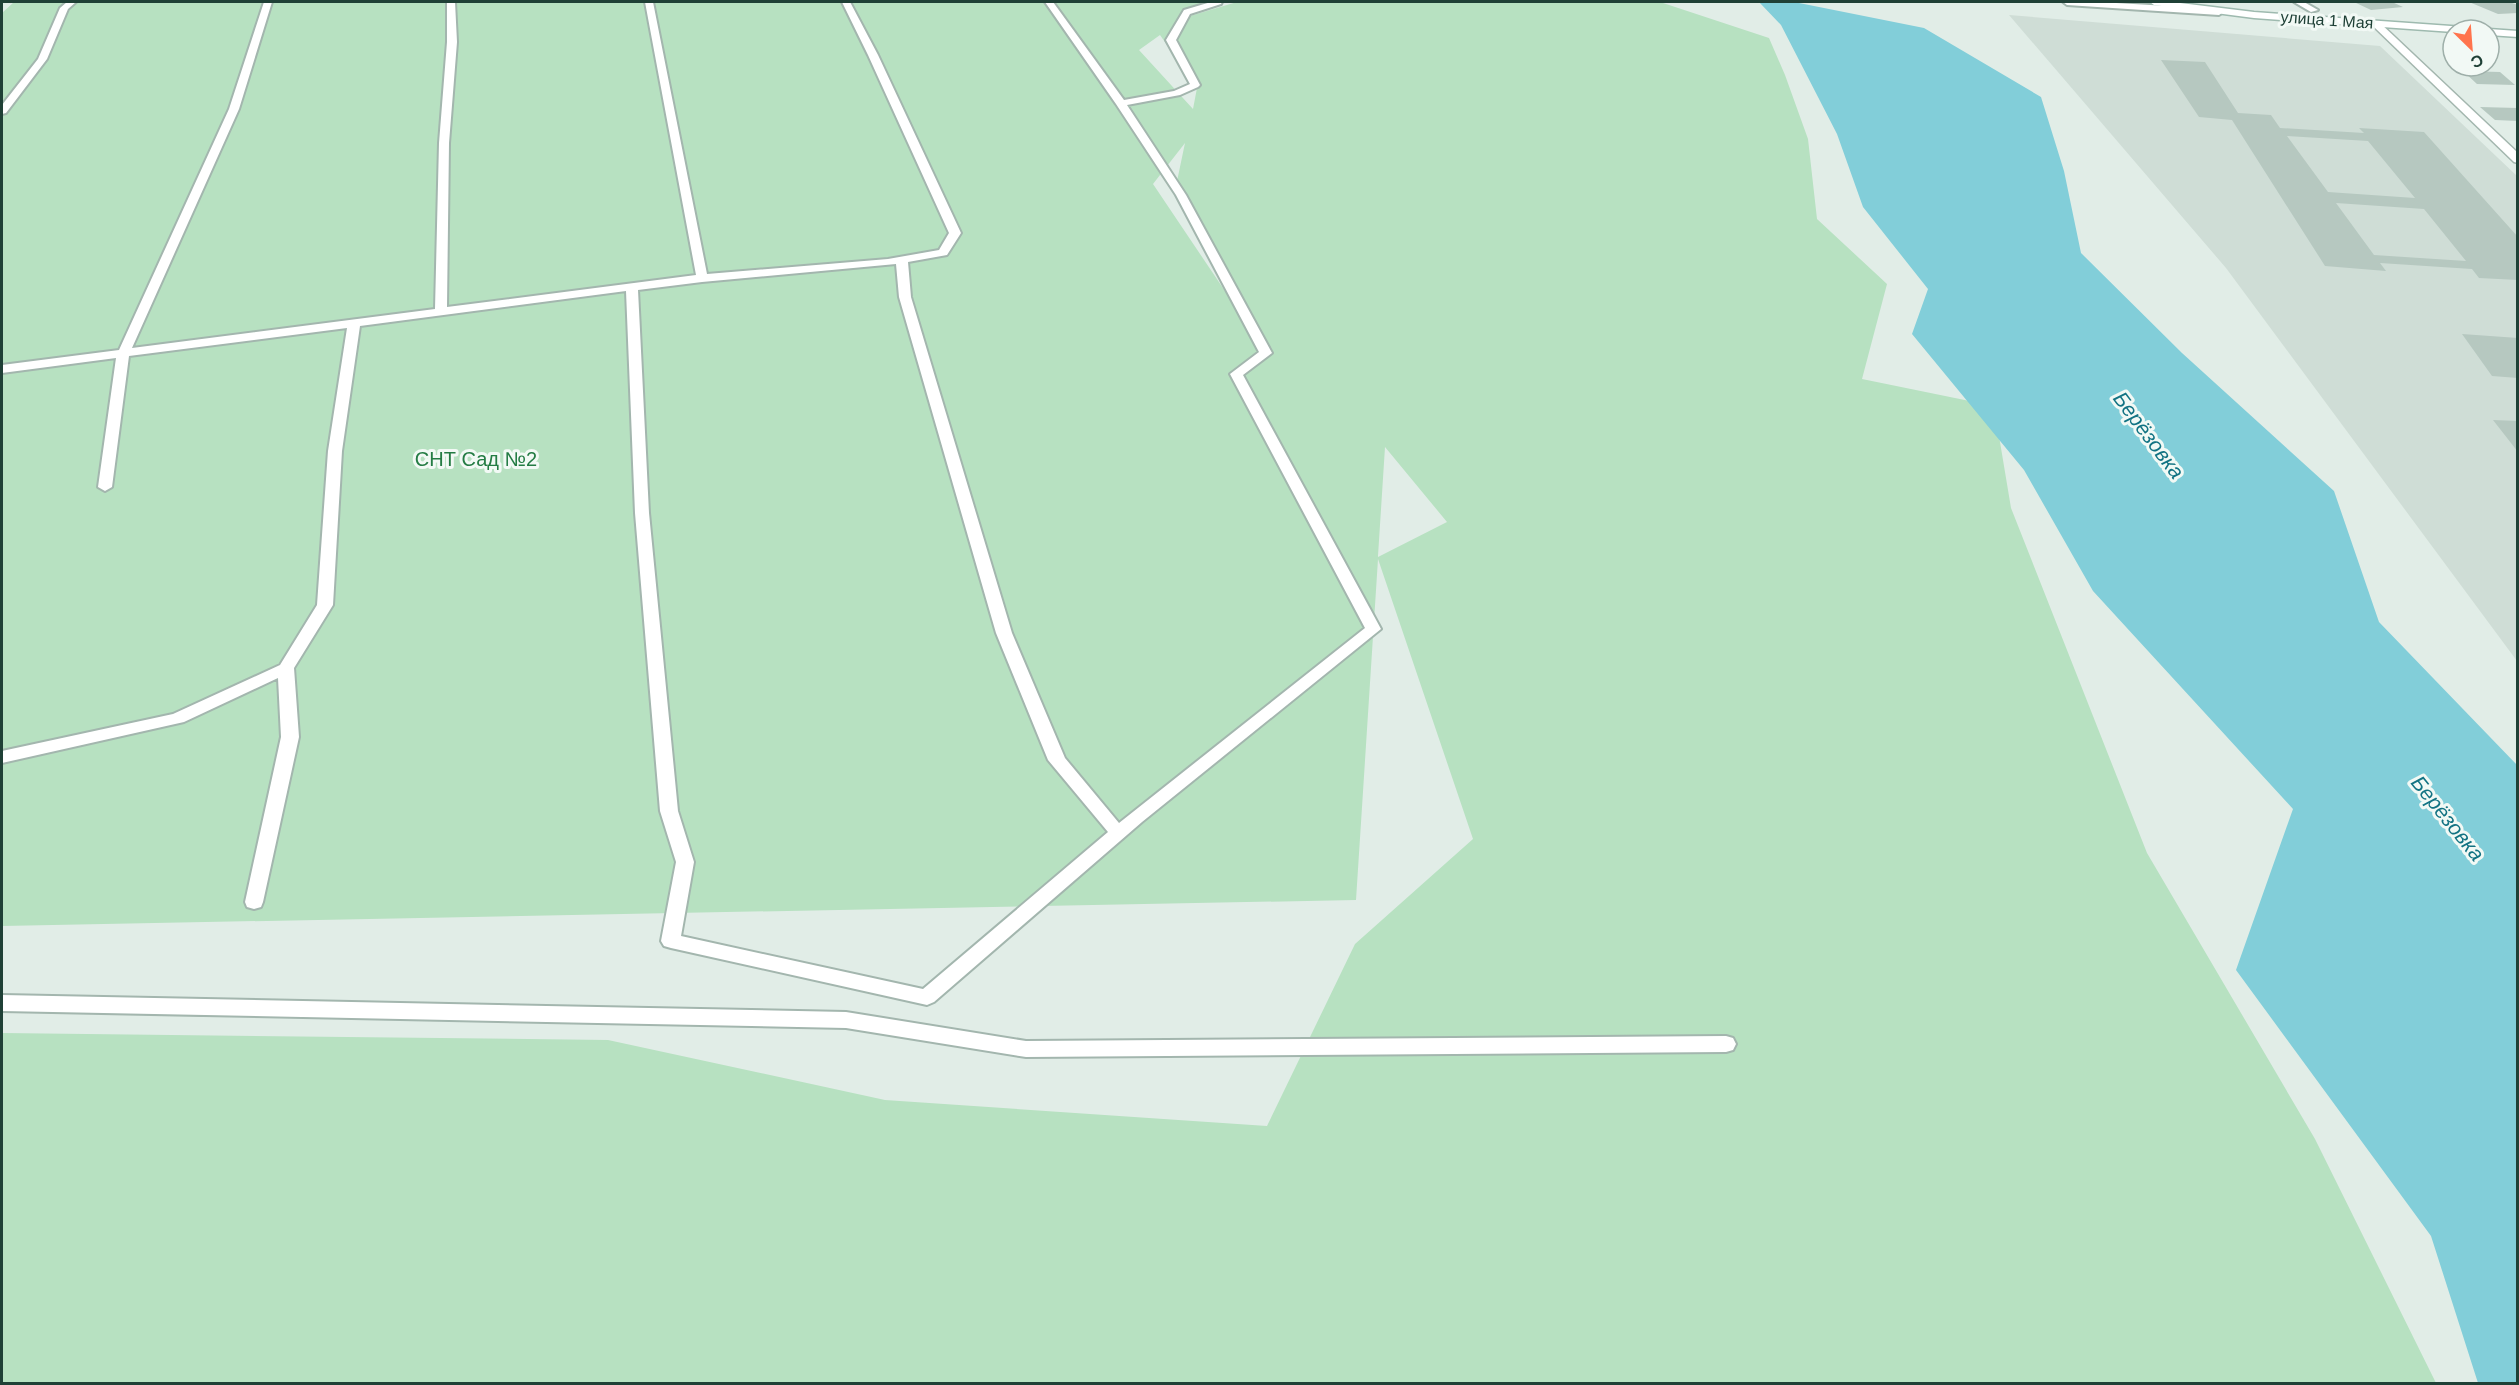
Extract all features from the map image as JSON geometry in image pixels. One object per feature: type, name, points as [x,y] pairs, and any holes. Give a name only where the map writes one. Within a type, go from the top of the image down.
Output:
[{"type":"street","name":"улица 1 Мая","points":[[2154,2],[2254,15],[2441,28]]},
{"type":"street","points":[[2376,24],[2517,160]]},
{"type":"street","points":[[2501,33],[2517,34]]},
{"type":"lane","points":[[2,111],[42,59],[64,9],[72,2]]},
{"type":"lane","points":[[105,487],[123,355],[234,110],[268,2]]},
{"type":"lane","points":[[441,312],[444,143],[452,42],[450,2]]},
{"type":"lane","points":[[649,2],[702,279]]},
{"type":"lane","points":[[2,369],[632,287],[902,260],[943,253],[955,233],[873,55],[846,2]]},
{"type":"lane","points":[[632,287],[642,513],[669,812],[685,862],[670,941],[927,997],[1118,833],[1373,629],[1236,374],[1266,353],[1181,195],[1121,103],[1049,2]]},
{"type":"lane","points":[[1121,103],[1178,93],[1195,85],[1170,40],[1187,12],[1218,2]]},
{"type":"lane","points":[[2067,2],[2254,15]]},
{"type":"lane","points":[[2298,2],[2314,10]]},
{"type":"lane","points":[[902,260],[905,297],[1004,633],[1057,759],[1118,833]]},
{"type":"lane","points":[[2,757],[178,718],[286,668],[325,605],[335,451],[354,323]]},
{"type":"lane","points":[[254,902],[290,737],[286,668]]},
{"type":"lane","points":[[2,1003],[846,1020],[1026,1049],[1725,1044]]},
{"type":"shaded area","points":[[2009,15],[2380,46],[2517,176],[2517,661],[2226,268]]},
{"type":"green space","name":"СНТ Сад №2","points":[[14,2],[1210,2],[1190,16],[1237,2],[1660,2],[1769,38],[1808,139],[1817,219],[1887,284],[1862,379],[1994,406],[2011,508],[2147,853],[2315,1139],[2436,1383],[2,1383],[2,1033],[608,1040],[885,1100],[1267,1126],[1355,944],[1473,839],[1378,559],[1356,900],[2,926],[2,13]],"holes":[[[1160,35],[1197,88],[1193,109],[1139,50]],[[1185,143],[1176,186],[1233,303],[1153,184]],[[1385,447],[1447,522],[1378,557]]]},
{"type":"water","name":"Берёзовка","points":[[1759,2],[1794,2],[1924,28],[2041,97],[2064,171],[2081,253],[2182,353],[2334,491],[2379,622],[2517,765],[2517,1383],[2478,1383],[2431,1236],[2236,970],[2293,809],[2093,591],[2024,470],[1912,334],[1928,289],[1863,207],[1837,134],[1781,25]]},
{"type":"building","points":[[2354,2],[2392,2],[2403,7],[2371,10]]},
{"type":"building","points":[[2469,2],[2509,2],[2518,5],[2518,13],[2498,14]]},
{"type":"building","points":[[2161,60],[2205,62],[2238,113],[2271,115],[2280,128],[2364,133],[2359,128],[2424,132],[2518,237],[2518,280],[2479,278],[2472,269],[2380,263],[2386,271],[2325,266],[2232,120],[2199,117]],"holes":[[[2287,136],[2368,141],[2415,198],[2328,192]],[[2336,203],[2424,209],[2466,261],[2374,255]]]},
{"type":"building","points":[[2501,73],[2515,85],[2477,84],[2471,78],[2501,78]]},
{"type":"building","points":[[2480,107],[2518,108],[2518,121],[2495,120]]},
{"type":"building","points":[[2462,334],[2518,338],[2518,378],[2492,376]]},
{"type":"building","points":[[2493,420],[2518,421],[2518,452]]}]
